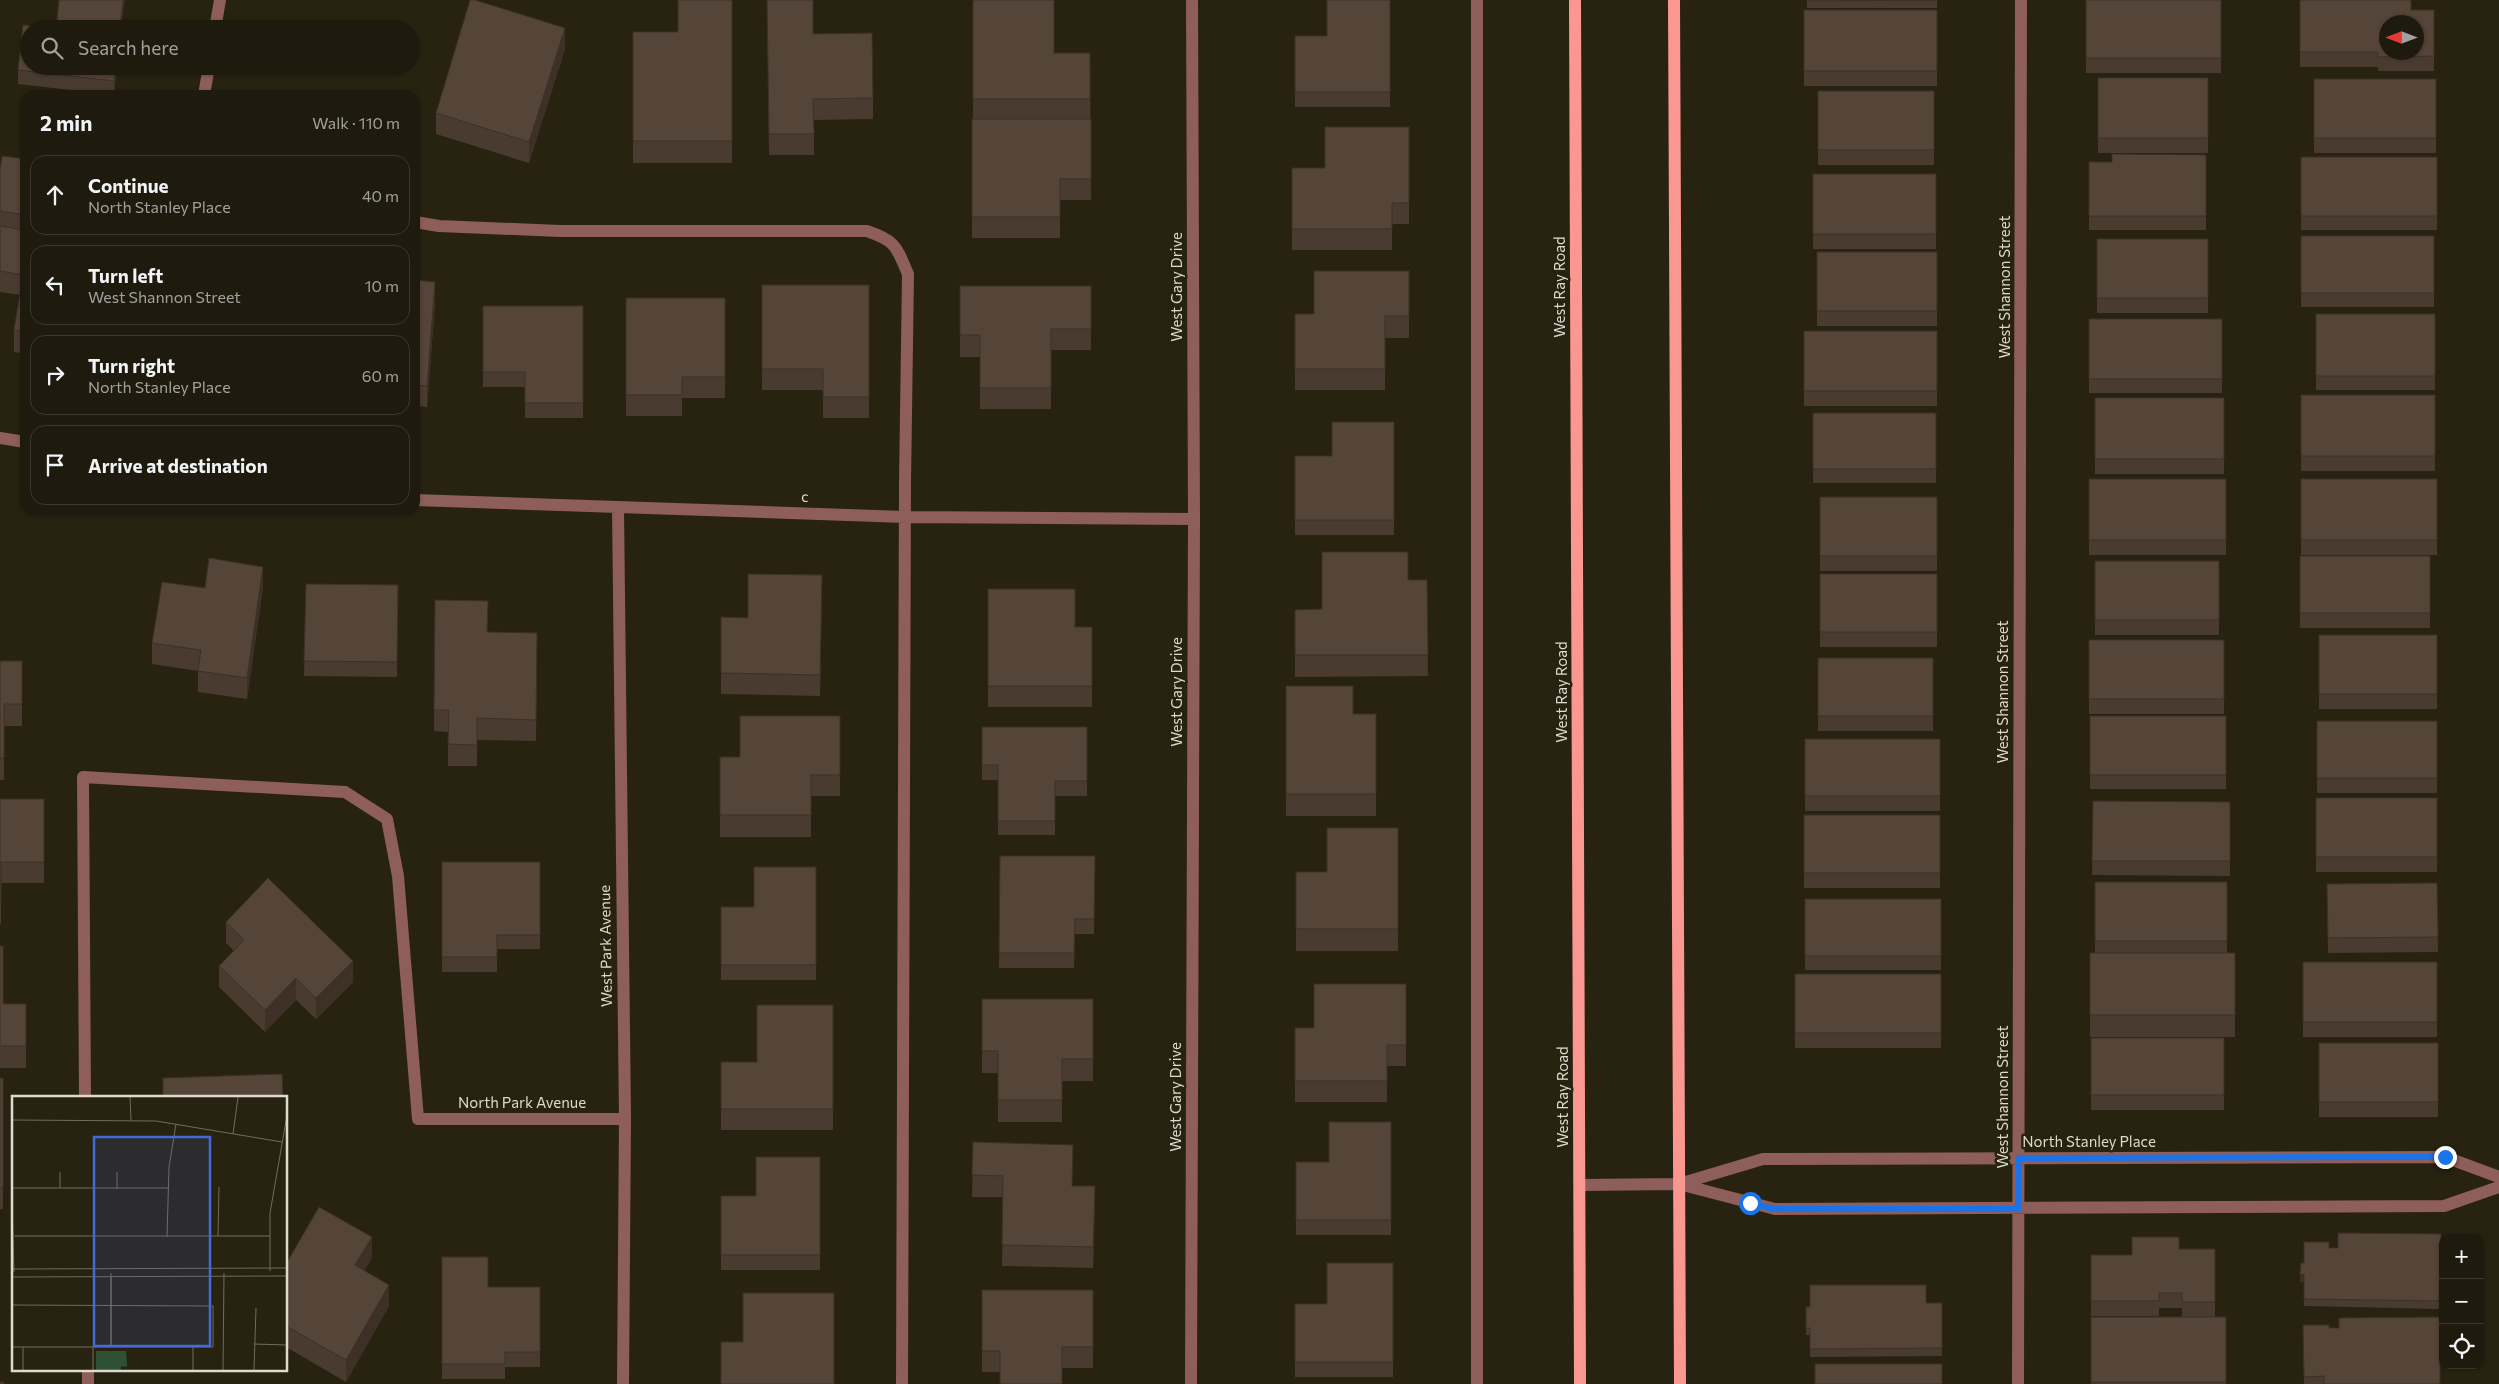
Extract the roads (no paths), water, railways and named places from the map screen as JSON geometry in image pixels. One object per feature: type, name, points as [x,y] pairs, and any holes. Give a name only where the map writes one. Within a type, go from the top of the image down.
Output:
[{"type":"main road","name":"West Ray Road","points":[[1575,0],[1580,1384]]},
{"type":"main road","points":[[1674,0],[1680,1384]]},
{"type":"street","points":[[217,20],[220,0]]},
{"type":"street","name":"West Gary Drive","points":[[1191,1384],[1194,519],[1192,0]]},
{"type":"street","points":[[1476,0],[1476,1384]]},
{"type":"street","name":"West Shannon Street","points":[[2018,1384],[2021,0]]},
{"type":"street","points":[[205,90],[207,75]]},
{"type":"street","points":[[420,223],[439,226],[560,232],[867,232],[887,238],[898,252],[908,274],[905,517],[902,1384]]},
{"type":"street","points":[[0,438],[20,441]]},
{"type":"street","name":"c","points":[[420,500],[905,517],[1194,519]]},
{"type":"street","name":"West Park Avenue","points":[[618,508],[625,1119],[623,1384]]},
{"type":"street","name":"North Park Avenue","points":[[86,1096],[83,776],[345,792],[387,819],[398,876],[418,1119],[625,1119]]},
{"type":"street","name":"North Stanley Place","points":[[1679,1184],[1763,1159],[2445,1157],[2499,1177]]},
{"type":"street","name":"North Stanley Place","points":[[1580,1185],[1679,1184],[1774,1209],[2444,1206],[2499,1187]]}]
